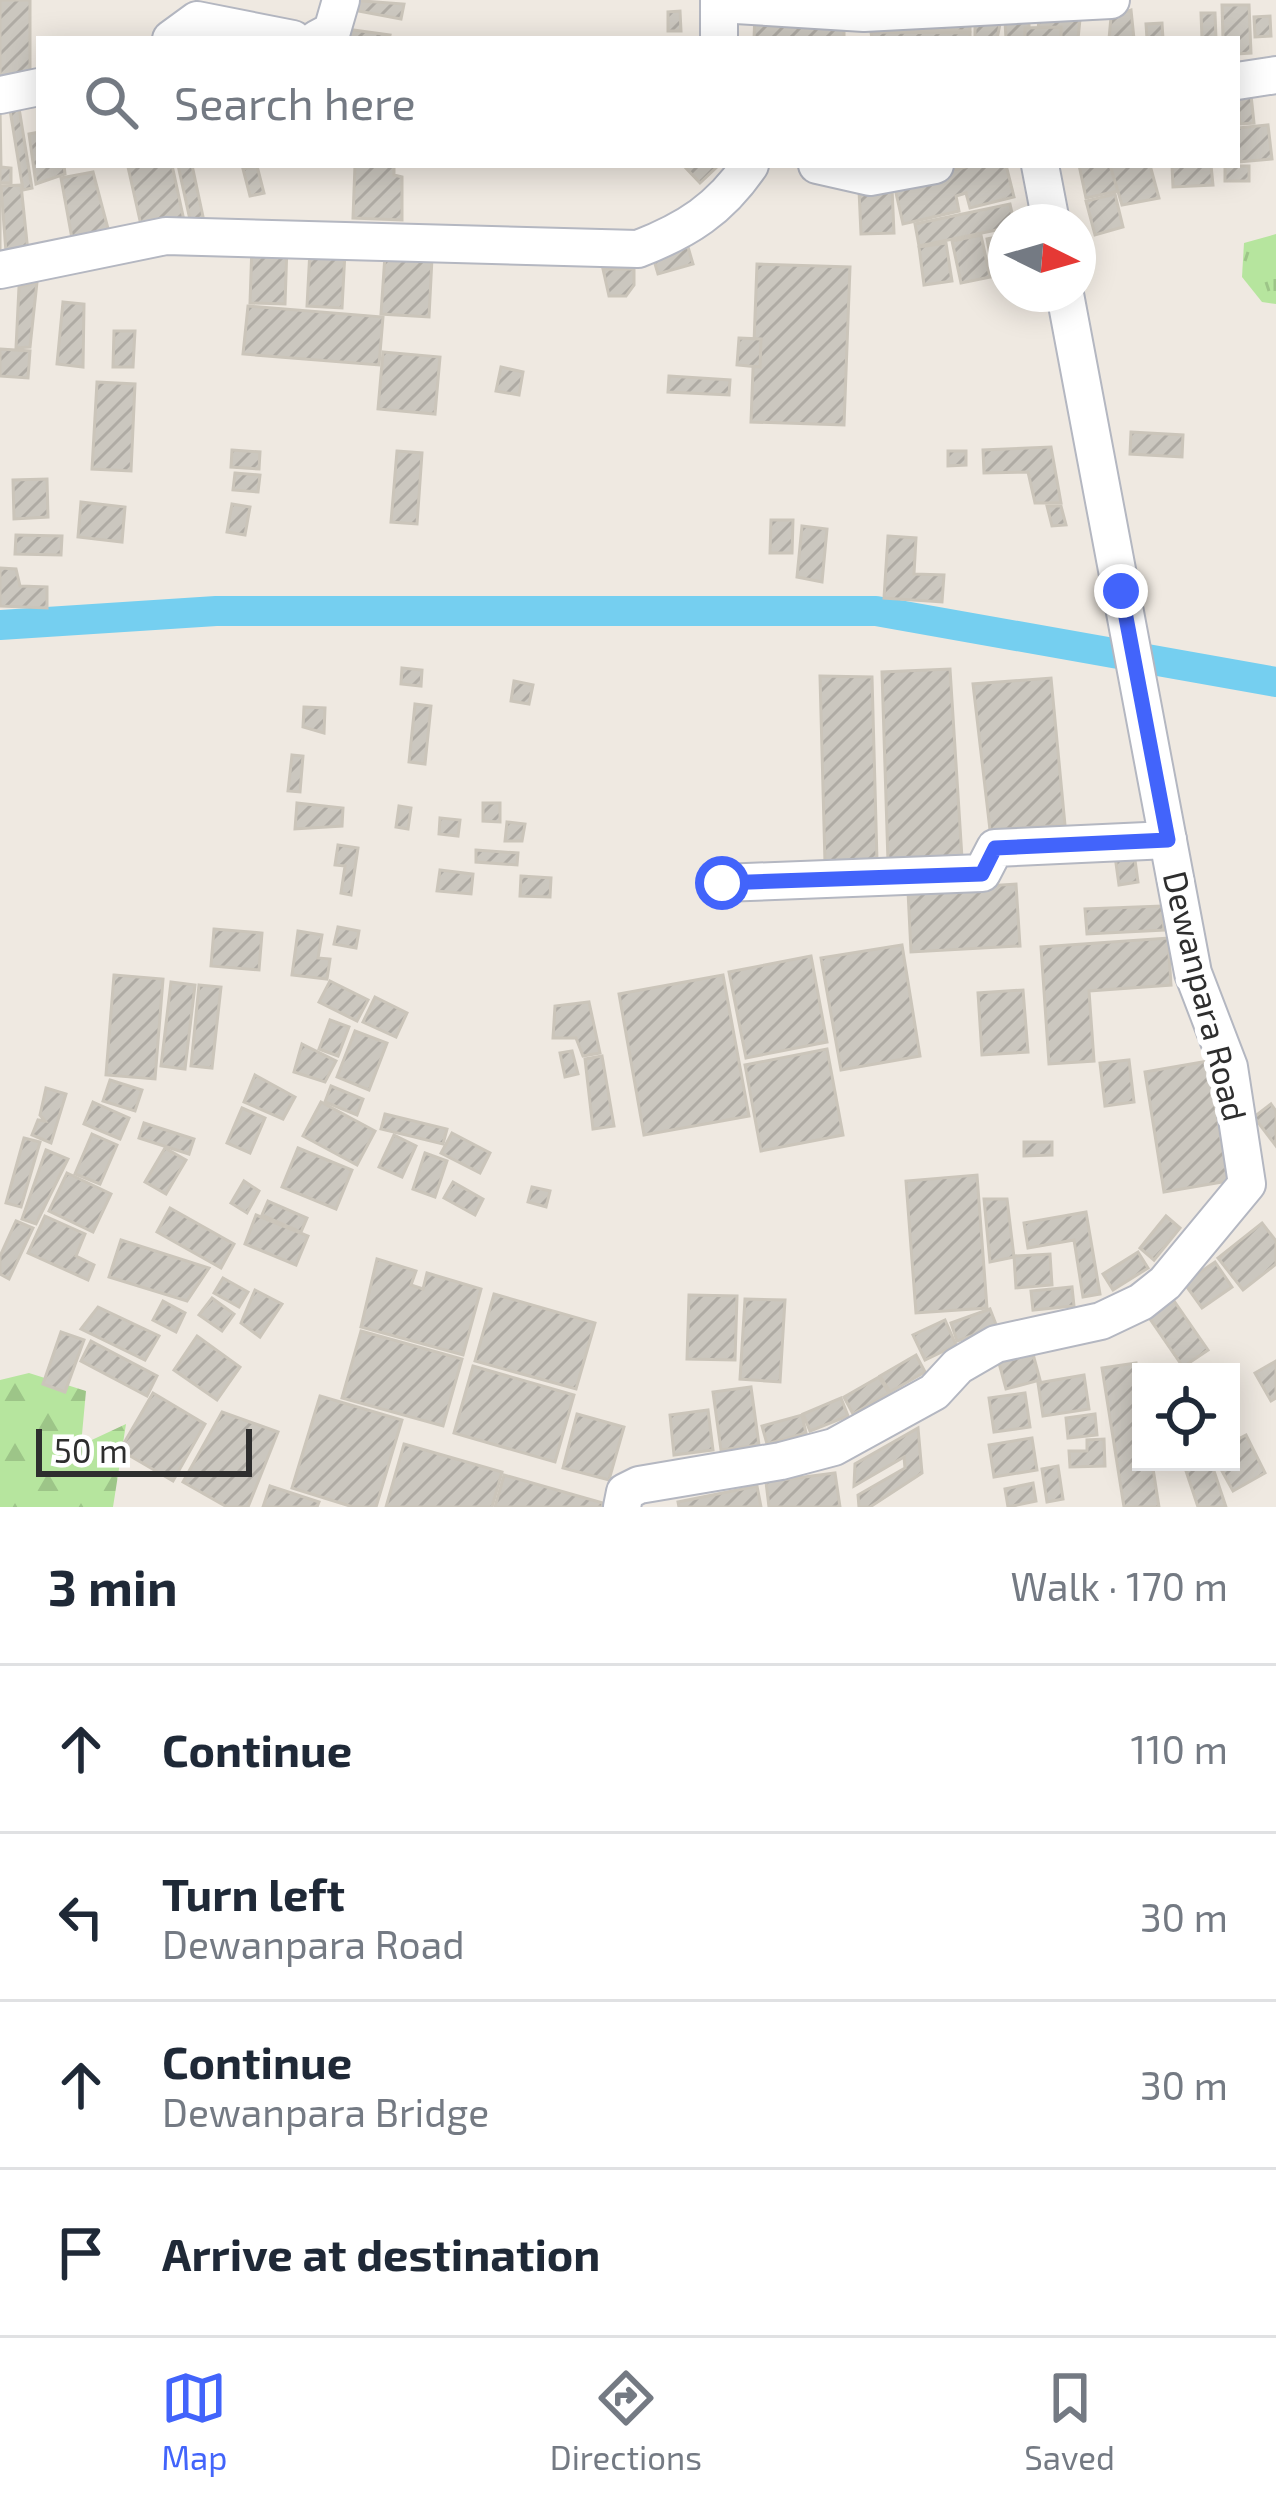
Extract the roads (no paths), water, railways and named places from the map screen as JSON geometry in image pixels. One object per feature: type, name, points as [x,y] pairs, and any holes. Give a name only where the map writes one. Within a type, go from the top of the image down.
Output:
[{"type":"street","points":[[323,36],[332,31],[341,0]]},
{"type":"street","points":[[719,14],[864,14],[1111,0]]},
{"type":"street","points":[[175,36],[197,20],[278,36]]},
{"type":"street","points":[[1240,81],[1276,75]]},
{"type":"street","points":[[0,95],[36,88]]},
{"type":"street","points":[[0,270],[166,236],[638,249],[680,232],[724,202],[748,168]]},
{"type":"street","points":[[830,168],[870,177],[919,168]]},
{"type":"street","points":[[1041,168],[1048,204]]},
{"type":"street","name":"Dewanpara Road","points":[[622,1507],[625,1492],[639,1485],[781,1462],[834,1447],[934,1392],[958,1366],[996,1344],[1101,1321],[1141,1302],[1165,1283],[1247,1184],[1229,1067],[1192,973],[1068,312]]},
{"type":"street","points":[[722,883],[982,874],[995,848],[1168,840]]},
{"type":"waterway","points":[[0,625],[216,611],[876,611],[1276,682]]}]
